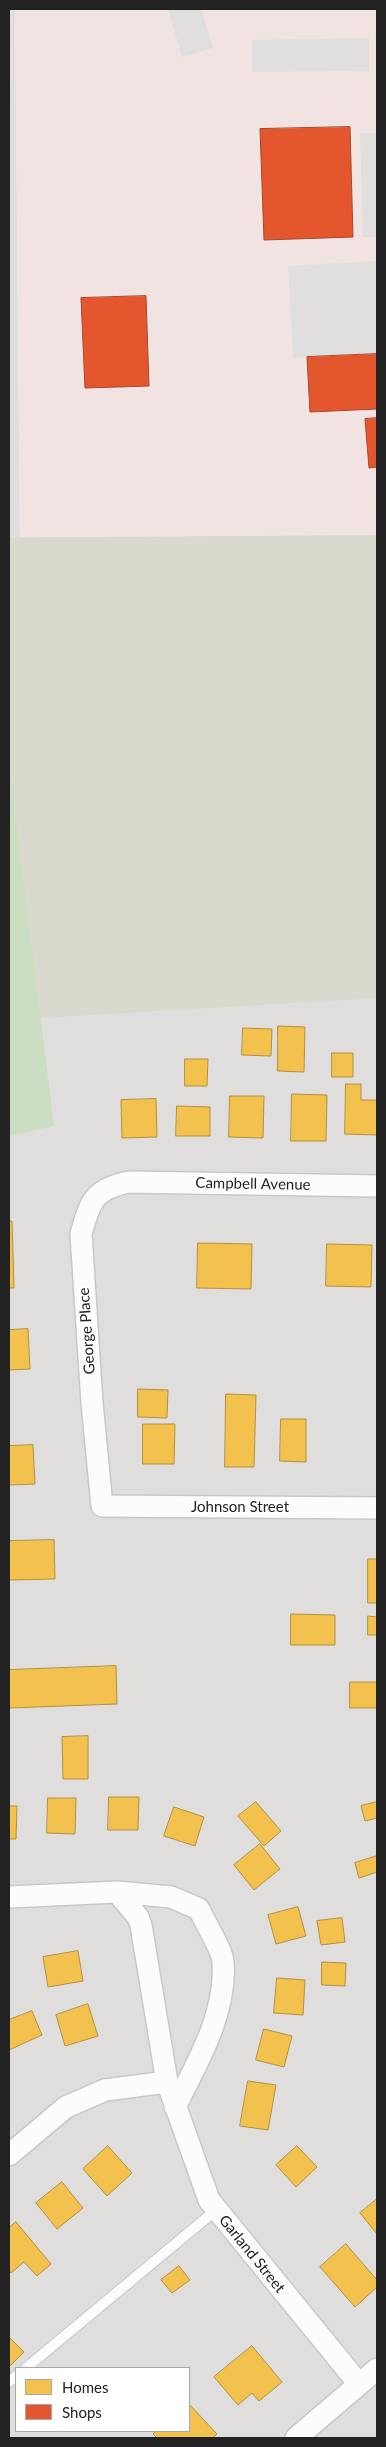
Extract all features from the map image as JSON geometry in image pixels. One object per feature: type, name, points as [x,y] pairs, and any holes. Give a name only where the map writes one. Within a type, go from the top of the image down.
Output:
[{"type":"street","name":"Campbell Avenue","points":[[129,1182],[377,1186]]},
{"type":"street","name":"George Place","points":[[102,1506],[92,1403],[81,1234],[88,1207],[107,1187],[129,1182]]},
{"type":"street","name":"Johnson Street","points":[[102,1506],[377,1508]]},
{"type":"street","points":[[9,1897],[117,1892],[170,1897],[199,1910],[224,1960],[220,2000],[208,2038],[176,2107]]},
{"type":"street","name":"Garland Street","points":[[117,1892],[138,1917],[141,1925],[167,2082],[209,2200],[359,2384]]},
{"type":"street","points":[[9,2155],[66,2107],[105,2090],[167,2082]]},
{"type":"street","points":[[296,2438],[377,2369]]},
{"type":"lane","points":[[27,2367],[216,2210]]},
{"type":"shaded area","points":[[9,9],[15,9],[20,537],[377,535],[377,2438],[9,2438]]},
{"type":"shaded area","points":[[15,9],[377,9],[377,535],[20,537]]},
{"type":"shaded area","points":[[168,9],[201,9],[213,48],[182,57]]},
{"type":"shaded area","points":[[369,38],[369,71],[252,72],[252,40]]},
{"type":"shaded area","points":[[360,133],[377,133],[377,237],[363,237]]},
{"type":"shaded area","points":[[377,261],[377,354],[293,358],[288,266]]},
{"type":"shaded area","points":[[377,535],[377,998],[40,1018],[9,764],[9,538]]},
{"type":"green space","points":[[9,764],[54,1126],[9,1136]]},
{"type":"building: Homes","points":[[278,1026],[305,1027],[304,1072],[278,1071]]},
{"type":"building: Homes","points":[[243,1028],[272,1029],[271,1056],[242,1055]]},
{"type":"building: Homes","points":[[332,1053],[353,1053],[353,1077],[332,1077]]},
{"type":"building: Homes","points":[[185,1059],[208,1059],[207,1086],[185,1086]]},
{"type":"building: Homes","points":[[346,1084],[361,1084],[361,1100],[377,1100],[377,1135],[345,1134]]},
{"type":"building: Homes","points":[[292,1094],[327,1095],[326,1141],[291,1141]]},
{"type":"building: Homes","points":[[230,1096],[264,1096],[263,1138],[229,1137]]},
{"type":"building: Homes","points":[[156,1099],[157,1137],[122,1138],[121,1100]]},
{"type":"building: Homes","points":[[177,1106],[210,1107],[210,1136],[176,1136]]},
{"type":"building: Homes","points":[[9,1221],[12,1221],[14,1288],[9,1288]]},
{"type":"building: Homes","points":[[198,1243],[252,1244],[251,1289],[197,1288]]},
{"type":"building: Homes","points":[[327,1244],[372,1245],[371,1287],[326,1286]]},
{"type":"building: Homes","points":[[28,1329],[30,1369],[9,1370],[9,1330]]},
{"type":"building: Homes","points":[[138,1389],[168,1390],[167,1418],[138,1417]]},
{"type":"building: Homes","points":[[226,1394],[256,1395],[254,1467],[225,1467]]},
{"type":"building: Homes","points":[[281,1419],[306,1419],[306,1462],[280,1461]]},
{"type":"building: Homes","points":[[143,1424],[175,1424],[174,1464],[143,1464]]},
{"type":"building: Homes","points":[[33,1445],[35,1484],[9,1485],[9,1446]]},
{"type":"building: Homes","points":[[54,1540],[55,1579],[9,1580],[9,1541]]},
{"type":"building: Homes","points":[[368,1559],[377,1559],[377,1603],[368,1603]]},
{"type":"building: Homes","points":[[291,1614],[335,1615],[335,1645],[291,1645]]},
{"type":"building: Homes","points":[[368,1616],[377,1617],[377,1635],[368,1635]]},
{"type":"building: Homes","points":[[116,1666],[117,1704],[9,1708],[9,1670]]},
{"type":"building: Homes","points":[[350,1682],[377,1682],[377,1708],[350,1708]]},
{"type":"building: Homes","points":[[88,1736],[88,1779],[63,1779],[62,1737]]},
{"type":"building: Homes","points":[[109,1797],[139,1797],[138,1830],[108,1830]]},
{"type":"building: Homes","points":[[48,1798],[76,1798],[75,1834],[47,1833]]},
{"type":"building: Homes","points":[[256,1802],[281,1831],[264,1846],[238,1816]]},
{"type":"building: Homes","points":[[377,1802],[377,1818],[365,1821],[361,1806]]},
{"type":"building: Homes","points":[[9,1806],[17,1806],[16,1839],[9,1839]]},
{"type":"building: Homes","points":[[174,1807],[204,1817],[195,1846],[164,1836]]},
{"type":"building: Homes","points":[[260,1844],[280,1869],[254,1890],[234,1865]]},
{"type":"building: Homes","points":[[377,1856],[377,1872],[359,1878],[355,1863]]},
{"type":"building: Homes","points":[[298,1907],[306,1936],[276,1944],[268,1915]]},
{"type":"building: Homes","points":[[342,1918],[345,1942],[321,1945],[317,1921]]},
{"type":"building: Homes","points":[[78,1951],[83,1981],[48,1987],[43,1957]]},
{"type":"building: Homes","points":[[322,1962],[346,1963],[345,1986],[322,1985]]},
{"type":"building: Homes","points":[[277,1978],[305,1980],[303,2015],[274,2013]]},
{"type":"building: Homes","points":[[88,2004],[98,2036],[65,2046],[56,2015]]},
{"type":"building: Homes","points":[[32,2011],[42,2035],[9,2050],[9,2020]]},
{"type":"building: Homes","points":[[264,2029],[292,2036],[284,2067],[256,2060]]},
{"type":"building: Homes","points":[[248,2081],[276,2085],[268,2130],[240,2126]]},
{"type":"building: Homes","points":[[108,2146],[132,2173],[107,2196],[83,2169]]},
{"type":"building: Homes","points":[[297,2146],[317,2167],[296,2187],[276,2165]]},
{"type":"building: Homes","points":[[62,2182],[83,2208],[57,2229],[36,2203]]},
{"type":"building: Homes","points":[[377,2199],[377,2234],[360,2213]]},
{"type":"building: Homes","points":[[16,2222],[51,2264],[37,2276],[24,2262],[11,2273],[9,2270],[9,2228]]},
{"type":"building: Homes","points":[[346,2244],[377,2280],[377,2287],[355,2307],[320,2267]]},
{"type":"building: Homes","points":[[179,2266],[190,2280],[172,2293],[161,2280]]},
{"type":"building: Homes","points":[[9,2337],[24,2352],[9,2367]]},
{"type":"building: Homes","points":[[252,2346],[282,2382],[259,2401],[252,2393],[238,2405],[214,2377]]},
{"type":"building: Homes","points":[[190,2405],[217,2434],[213,2438],[157,2438],[153,2434],[155,2432],[190,2432]]},
{"type":"building: Shops","points":[[350,127],[353,237],[264,240],[260,129]]},
{"type":"building: Shops","points":[[146,296],[149,386],[85,388],[81,298]]},
{"type":"building: Shops","points":[[377,354],[377,409],[310,412],[307,357]]},
{"type":"building: Shops","points":[[377,418],[377,467],[369,468],[365,419]]}]
